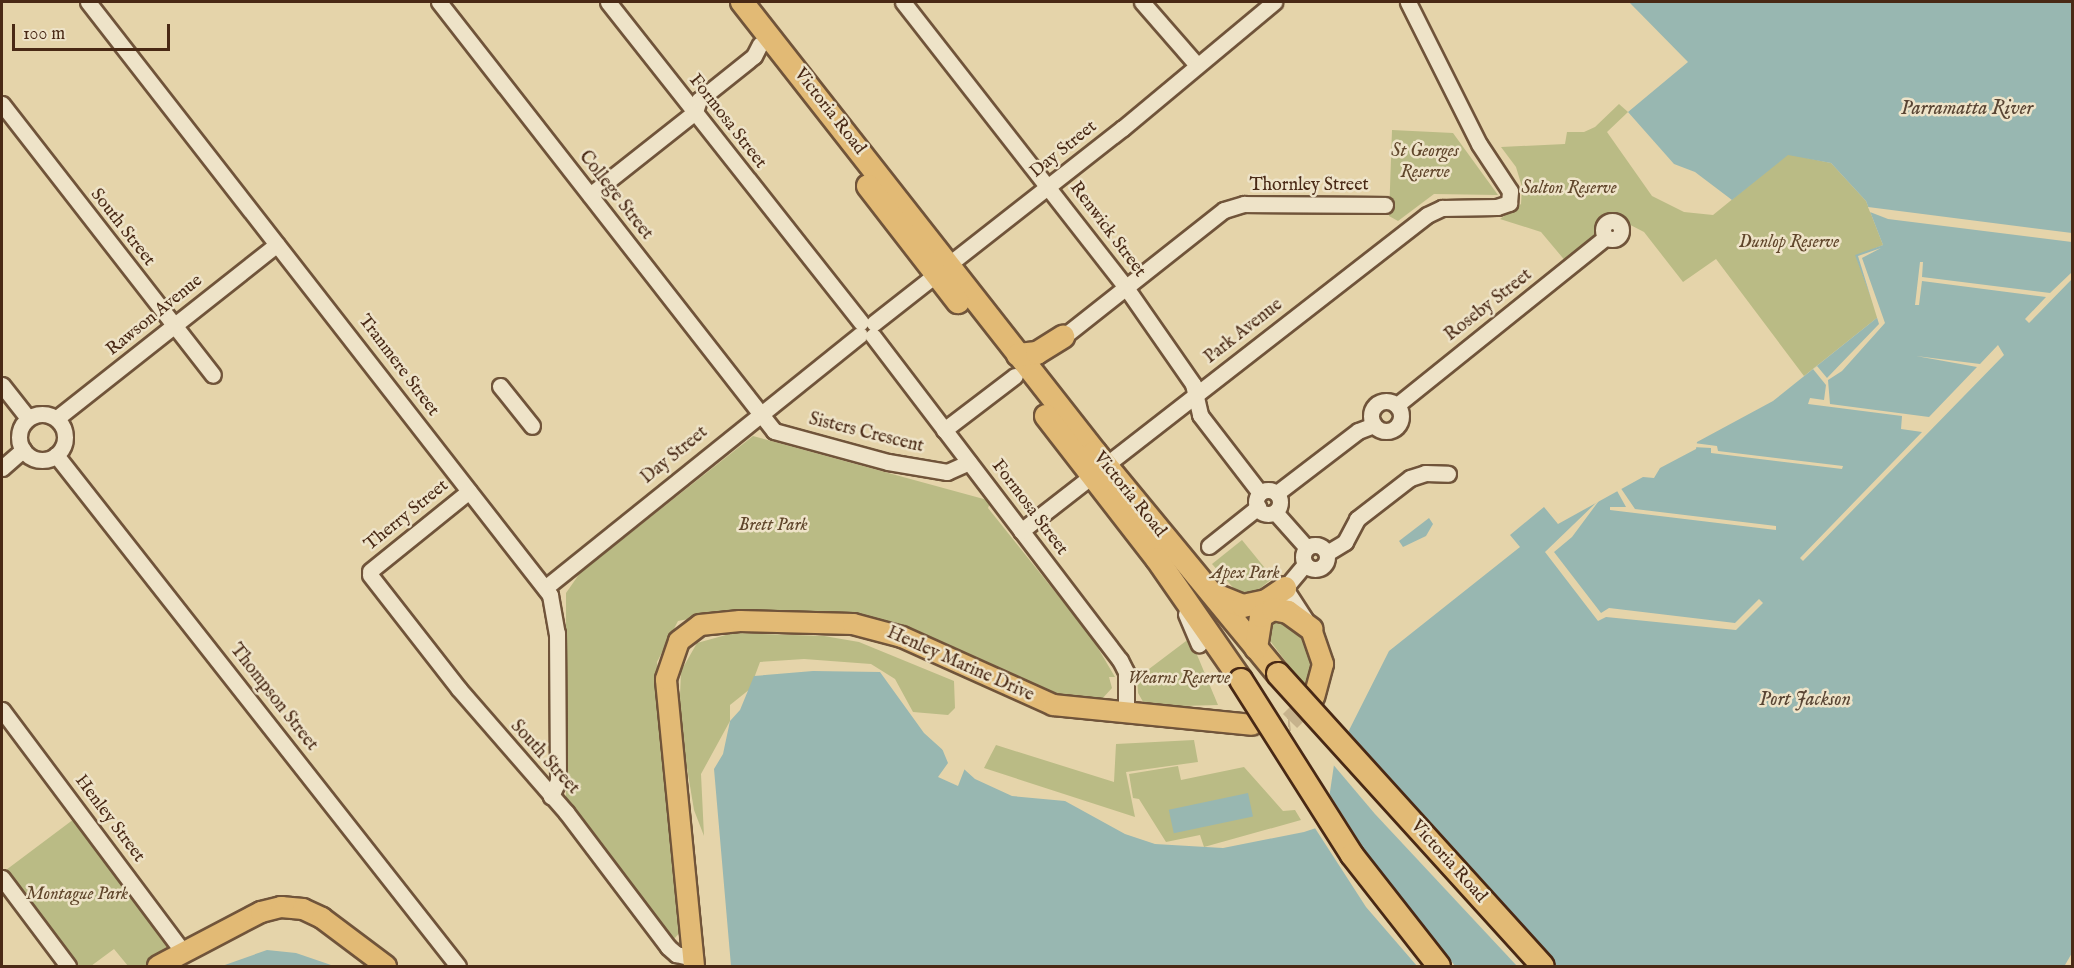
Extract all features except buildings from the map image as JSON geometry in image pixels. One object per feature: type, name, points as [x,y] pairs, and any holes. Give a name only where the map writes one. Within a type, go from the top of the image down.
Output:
[{"type":"highway","name":"Victoria Road","points":[[727,2],[943,270]]},
{"type":"highway","name":"Victoria Road","points":[[742,2],[943,270],[1099,470],[1278,674],[1543,966]]},
{"type":"highway","points":[[1017,365],[1063,336]]},
{"type":"highway","name":"Victoria Road","points":[[1099,470],[1157,559],[1241,680],[1352,855],[1439,966]]},
{"type":"highway","points":[[1206,591],[1244,606],[1291,597]]},
{"type":"highway","points":[[1256,648],[1262,616],[1273,609],[1288,612],[1311,630]]},
{"type":"main road","name":"Henley Marine Drive","points":[[694,962],[666,679],[674,649],[688,632],[715,622],[740,621],[831,622],[876,628],[1044,702],[1126,713],[1252,725]]},
{"type":"main road","points":[[1311,630],[1323,664],[1314,697]]},
{"type":"main road","points":[[158,966],[261,912],[292,907],[322,918],[386,966]]},
{"type":"street","name":"Tranmere Street","points":[[88,2],[553,601],[557,633],[558,781],[550,796]]},
{"type":"street","name":"College Street","points":[[439,2],[759,414]]},
{"type":"street","name":"Formosa Street","points":[[608,2],[867,329],[1120,660],[1126,672],[1126,713]]},
{"type":"street","name":"Renwick Street","points":[[903,2],[1127,288],[1193,384],[1200,415],[1259,500]]},
{"type":"street","points":[[1142,2],[1197,65]]},
{"type":"street","name":"Day Street","points":[[545,588],[759,414],[1050,187],[1274,2]]},
{"type":"street","name":"Park Avenue","points":[[1021,531],[1426,215],[1450,207],[1506,205],[1510,191],[1479,144],[1408,2]]},
{"type":"street","points":[[590,195],[695,112],[699,100],[754,56],[760,44]]},
{"type":"street","name":"South Street","points":[[2,104],[213,375]]},
{"type":"street","name":"Thornley Street","points":[[1063,336],[1197,232],[1205,221],[1224,210],[1244,204],[1385,205]]},
{"type":"street","name":"Roseby Street","points":[[1396,405],[1606,237]]},
{"type":"street","name":"Rawson Avenue","points":[[57,418],[277,244]]},
{"type":"street","points":[[944,430],[1017,365]]},
{"type":"street","points":[[2,385],[28,418]]},
{"type":"street","points":[[500,386],[532,426]]},
{"type":"street","points":[[1277,493],[1358,431],[1374,425],[1387,431],[1396,427],[1401,419],[1396,405],[1383,402],[1375,407],[1371,416],[1374,425]]},
{"type":"street","points":[[2,468],[19,453],[20,430],[28,418],[42,413],[57,418],[66,437],[56,455],[35,459],[19,453]]},
{"type":"street","name":"Sisters Crescent","points":[[759,414],[774,431],[888,462],[946,472],[969,462]]},
{"type":"street","name":"Thompson Street","points":[[56,455],[458,966]]},
{"type":"street","points":[[1309,566],[1325,565],[1327,554],[1345,542],[1357,519],[1410,478],[1425,473],[1448,474]]},
{"type":"street","points":[[1209,546],[1267,490],[1277,493]]},
{"type":"street","name":"Therry Street","points":[[370,573],[469,491]]},
{"type":"street","points":[[1275,512],[1281,503],[1277,493]]},
{"type":"street","points":[[1259,500],[1264,513],[1275,512]]},
{"type":"street","points":[[1275,512],[1307,548],[1309,566],[1291,597]]},
{"type":"street","points":[[1307,548],[1320,546],[1327,554]]},
{"type":"street","points":[[1291,597],[1309,566]]},
{"type":"street","name":"South Street","points":[[370,573],[459,689],[550,796],[668,947],[676,954],[694,962]]},
{"type":"street","points":[[1291,597],[1311,630]]},
{"type":"street","points":[[1182,605],[1199,644]]},
{"type":"street","name":"Henley Street","points":[[2,710],[183,952]]},
{"type":"street","points":[[2,878],[68,966]]},
{"type":"green space","name":"Dunlop Reserve","points":[[1619,104],[1628,112],[1607,132],[1652,196],[1684,212],[1713,215],[1788,154],[1831,163],[1866,201],[1883,245],[1856,256],[1878,317],[1804,376],[1716,259],[1683,282],[1644,232],[1613,216],[1605,218],[1590,244],[1567,263],[1541,232],[1500,219],[1521,204],[1522,187],[1516,167],[1501,147],[1565,144],[1567,132],[1584,132],[1595,127]]},
{"type":"green space","name":"St Georges Reserve","points":[[1392,130],[1453,133],[1498,195],[1434,194],[1398,221],[1389,216]]},
{"type":"green space","name":"Brett Park","points":[[753,436],[991,501],[988,508],[1092,638],[1115,677],[1109,677],[1112,688],[1101,700],[1055,696],[1003,678],[938,640],[875,621],[732,611],[678,621],[657,662],[682,930],[674,939],[566,804],[566,593],[580,573]]},
{"type":"green space","name":"Apex Park","points":[[1242,540],[1273,578],[1253,594],[1237,592],[1212,564]]},
{"type":"green space","points":[[1278,616],[1299,634],[1312,656],[1308,691],[1268,638],[1268,622]]},
{"type":"green space","points":[[733,633],[824,636],[859,642],[954,681],[955,708],[948,715],[913,712],[895,679],[871,664],[804,659],[760,662],[750,689],[730,705],[730,721],[701,774],[704,836],[694,810],[679,720],[681,671],[697,643]]},
{"type":"green space","name":"Wearns Reserve","points":[[1190,638],[1218,705],[1146,707],[1138,693],[1137,671],[1149,669]]},
{"type":"green space","points":[[1194,740],[1198,762],[1126,772],[1135,817],[984,768],[996,745],[1114,782],[1116,744]]},
{"type":"green space","points":[[1178,766],[1181,780],[1244,767],[1283,811],[1295,810],[1301,820],[1204,847],[1200,835],[1166,842],[1139,799],[1133,798],[1129,774]]},
{"type":"green space","name":"Montague Park","points":[[74,819],[168,940],[167,949],[145,966],[128,966],[114,949],[91,966],[76,966],[2,873]]},
{"type":"water","name":"Port Jackson","points":[[1629,2],[2072,2],[2072,953],[2065,965],[731,966],[714,769],[723,754],[730,721],[740,710],[754,676],[813,671],[880,672],[924,733],[975,779],[1012,796],[1065,801],[1125,834],[1155,844],[1223,848],[1304,832],[1316,828],[1327,812],[1335,758],[1389,651],[1520,547],[1510,535],[1544,507],[1558,524],[1643,477],[1654,478],[1660,468],[1696,449],[1697,442],[1773,401],[1878,317],[1855,255],[1883,245],[1866,201],[1831,163],[1788,155],[1732,200],[1695,172],[1674,164],[1628,112],[1688,62]]},
{"type":"water","points":[[1429,518],[1433,524],[1426,536],[1403,547],[1399,541]]},
{"type":"water","points":[[1248,793],[1253,816],[1174,833],[1169,810]]},
{"type":"water","points":[[267,950],[296,953],[334,966],[222,966]]},
{"type":"pier","points":[[1868,207],[2072,233],[2072,242],[1888,219],[1870,212]]},
{"type":"pier","points":[[1881,248],[1862,258],[1885,323],[1842,371],[1828,380],[1830,404],[1929,417],[1977,367],[1916,356],[1980,364],[1998,345],[2004,355],[1803,561],[1800,558],[1922,432],[1901,429],[1902,416],[1808,404],[1810,398],[1824,400],[1826,385],[1813,369],[1817,366],[1827,378],[1879,324],[1858,256]]},
{"type":"pier","points":[[2072,252],[2072,279],[2029,323],[2025,319],[2046,297],[1922,281],[1919,305],[1915,305],[1920,262],[1923,262],[1922,277],[2050,293],[2071,273]]},
{"type":"pier","points":[[1694,443],[1717,446],[1718,451],[1843,466],[1842,469],[1711,453],[1711,448],[1693,447]]},
{"type":"pier","points":[[1620,487],[1635,509],[1776,526],[1776,530],[1610,510],[1610,507],[1626,507],[1616,489]]},
{"type":"pier","points":[[1601,498],[1572,537],[1554,552],[1601,613],[1609,608],[1735,623],[1759,599],[1763,603],[1736,630],[1606,617],[1598,621],[1545,552]]},
{"type":"pier","points":[[1347,730],[1513,913],[1557,966],[1517,966],[1375,814],[1331,762]]},
{"type":"pier","points":[[941,746],[965,768],[958,786],[938,777],[948,763]]},
{"type":"pier","points":[[1327,790],[1366,852],[1455,966],[1417,966],[1366,907],[1313,825],[1324,812]]},
{"type":"tunnel","points":[[1258,725],[1290,721],[1314,697]]},
{"type":"water label","name":"Parramatta River","points":[[1967,108]]},
{"type":"park label","name":"Salton Reserve","points":[[1569,189]]}]
